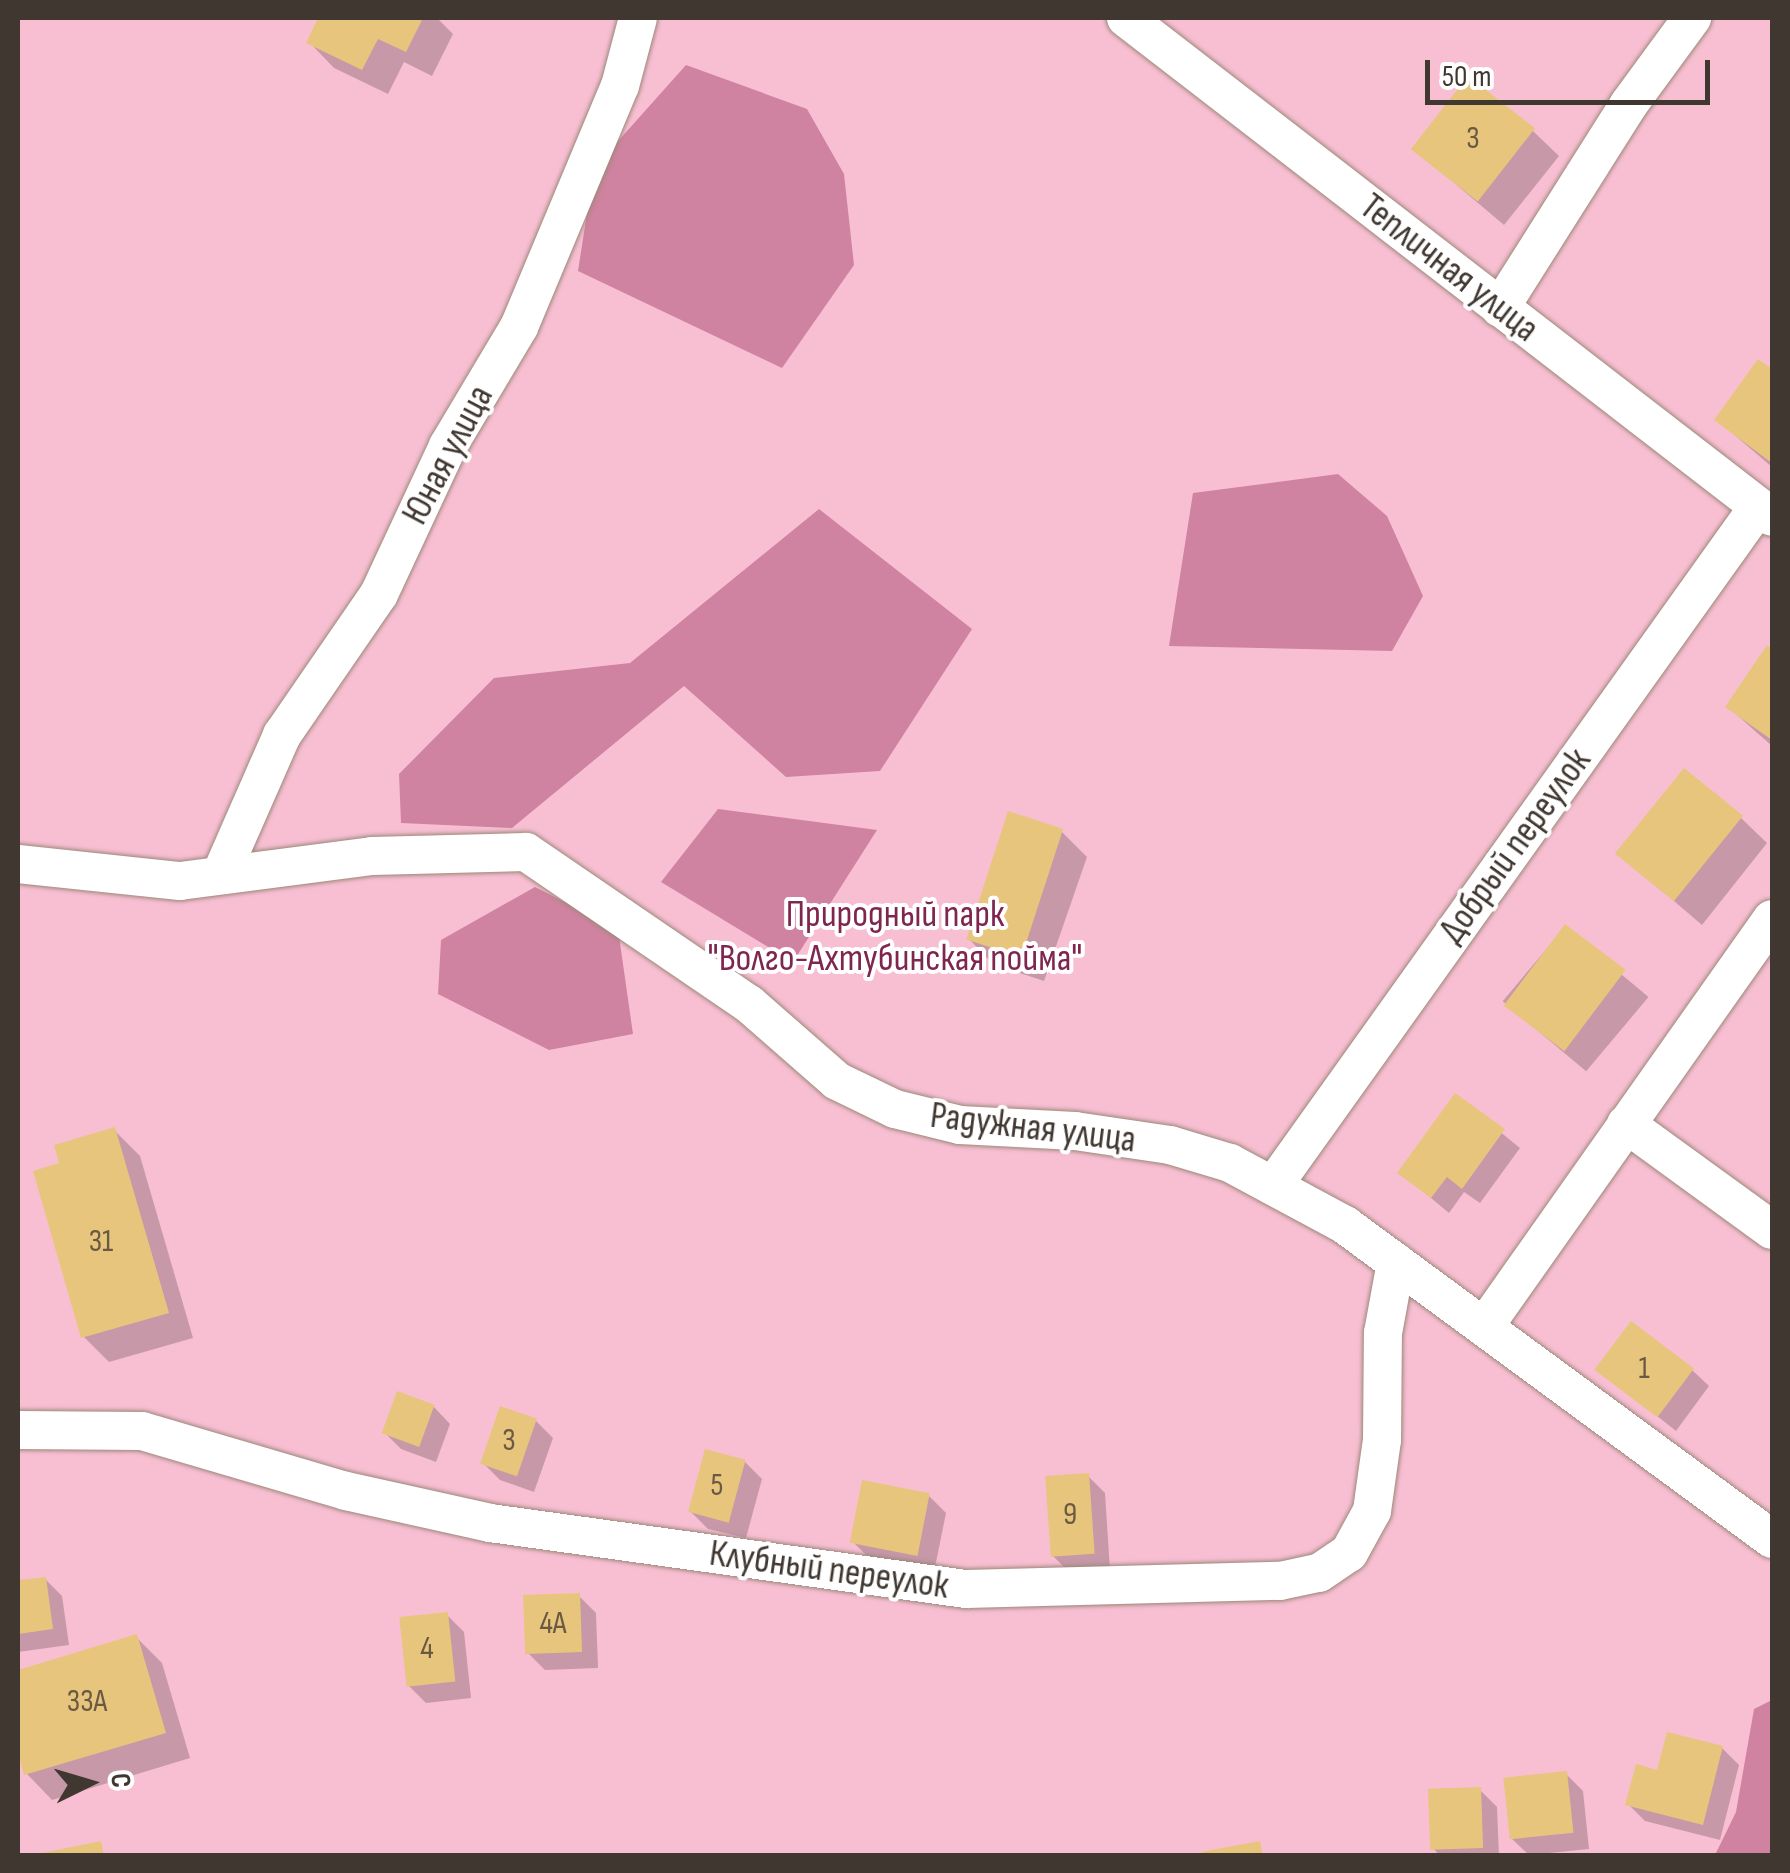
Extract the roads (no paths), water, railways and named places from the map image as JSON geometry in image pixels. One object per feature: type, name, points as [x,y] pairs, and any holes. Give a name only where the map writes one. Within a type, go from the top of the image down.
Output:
[{"type":"street","name":"Юная улица","points":[[221,874],[282,734],[378,594],[448,446],[518,327],[620,86],[638,18]]},
{"type":"street","name":"Тепличная улица","points":[[1126,18],[1765,512]]},
{"type":"street","points":[[1500,308],[1628,104],[1692,18]]},
{"type":"street","name":"Добрый переулок","points":[[1272,1186],[1765,512]]},
{"type":"street","name":"Радужная улица","points":[[18,864],[180,882],[372,856],[526,852],[750,1004],[837,1081],[895,1110],[960,1125],[1075,1131],[1170,1145],[1230,1163],[1272,1186],[1396,1262],[1772,1539]]},
{"type":"street","points":[[1484,1327],[1772,920]]},
{"type":"street","points":[[1626,1124],[1772,1230]]},
{"type":"street","name":"Клубный переулок","points":[[18,1430],[142,1431],[346,1491],[490,1522],[966,1589],[1280,1581],[1319,1573],[1349,1552],[1372,1511],[1382,1440],[1382,1333],[1396,1262]]},
{"type":"park label","name":"Природный парк \"Волго-Ахтубинская пойма\"","points":[[895,937]]}]
